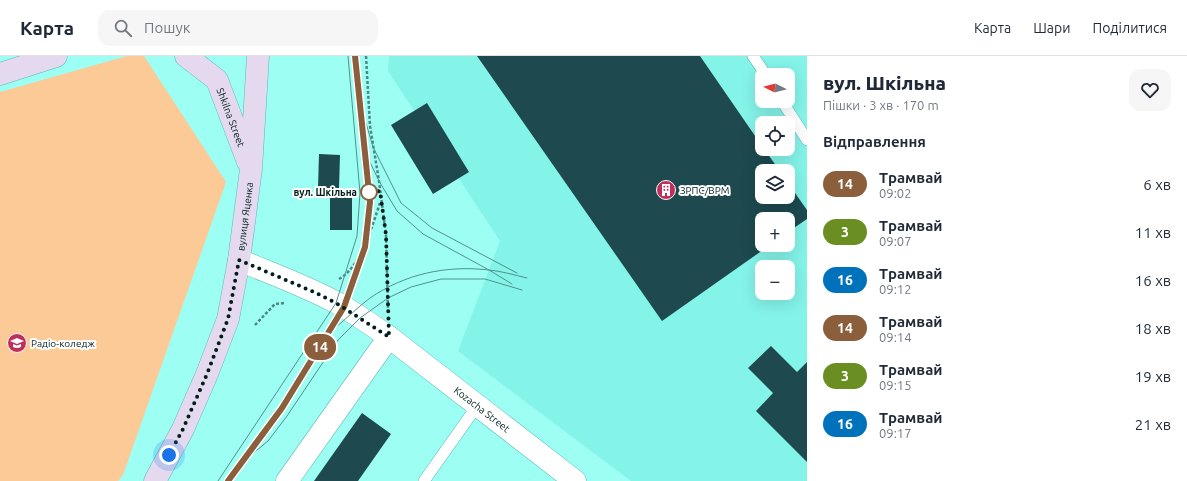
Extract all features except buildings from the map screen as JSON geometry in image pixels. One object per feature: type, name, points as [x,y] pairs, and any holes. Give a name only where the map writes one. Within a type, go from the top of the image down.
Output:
[{"type":"main road","points":[[0,74],[56,56]]},
{"type":"main road","name":"Shkilna Street","points":[[186,56],[217,80],[251,169]]},
{"type":"main road","name":"вулиця Яценка","points":[[155,481],[183,429],[210,367],[228,319],[239,260],[251,169],[258,56]]},
{"type":"street","name":"Kozacha Street","points":[[239,260],[336,303],[389,337],[575,481]]},
{"type":"street","points":[[287,481],[389,337]]},
{"type":"lane","points":[[754,56],[762,68]]},
{"type":"lane","points":[[786,108],[807,140]]},
{"type":"lane","points":[[424,481],[477,406]]},
{"type":"path","points":[[366,56],[370,126],[386,235],[389,337]]},
{"type":"shaded area","points":[[127,56],[144,56],[226,182],[123,475],[118,481],[0,481],[0,92]]},
{"type":"shaded area","points":[[389,56],[807,56],[807,481],[631,481],[458,351],[500,241],[388,71]]},
{"type":"tram line","points":[[218,481],[336,303],[357,236],[360,193],[348,56]]},
{"type":"tram line","points":[[228,481],[282,408],[344,307],[365,247],[370,202],[355,56]]},
{"type":"tram line","name":"14","points":[[228,481],[282,408],[330,332],[344,307],[357,274],[365,247],[370,202],[355,56]]},
{"type":"tram line","points":[[366,123],[373,147],[401,203],[432,228],[517,273]]},
{"type":"tram line","points":[[367,156],[379,181],[397,211],[423,234],[512,284]]},
{"type":"tram line","points":[[335,328],[366,301],[383,290],[412,277],[426,273],[442,270],[473,269],[498,271],[527,278]]},
{"type":"tram line","points":[[251,455],[268,441],[287,416],[338,340],[360,318],[388,298],[411,287],[441,279],[485,279],[522,290]]},
{"type":"place","name":"ЗРПС/ВРМ","points":[[666,190]]},
{"type":"place","name":"вул. Шкільна","points":[[369,192]]},
{"type":"place","name":"Радіо-коледж","points":[[17,343]]},
{"type":"route","points":[[169,455],[183,429],[207,374],[228,319],[239,260],[336,303],[389,337],[386,235],[380,191],[369,192]]}]
